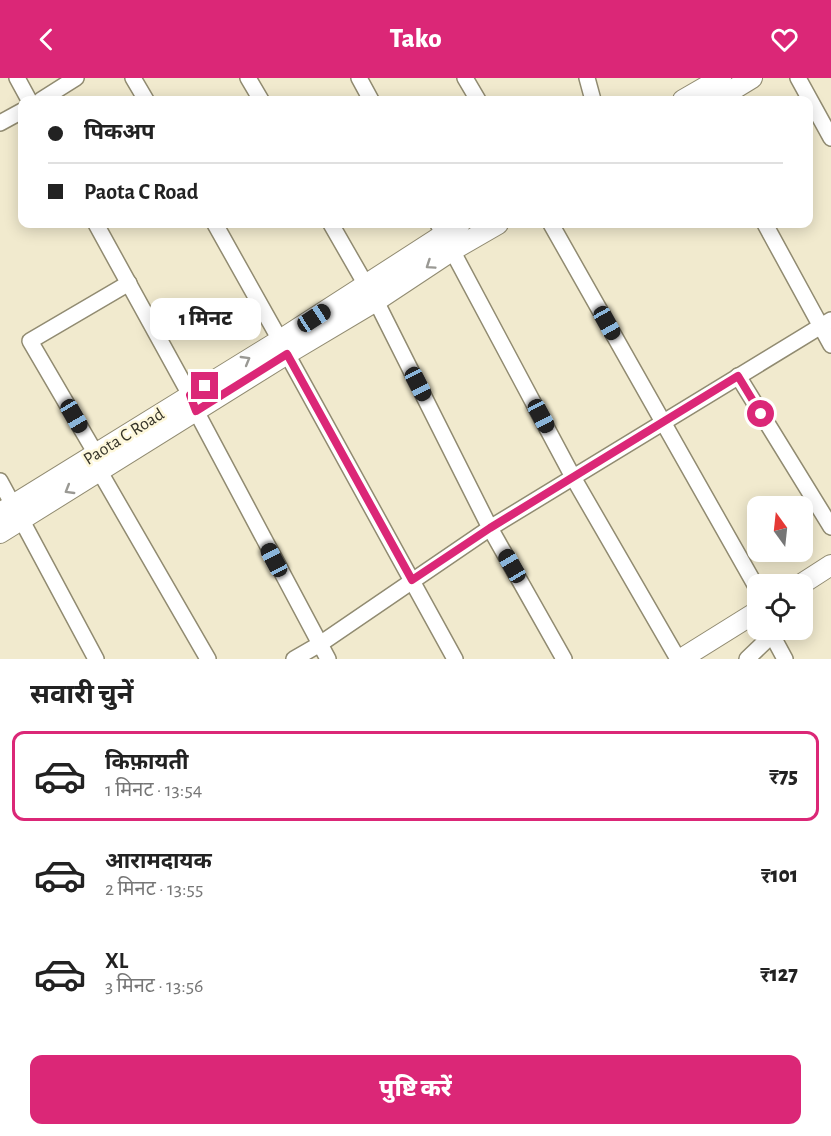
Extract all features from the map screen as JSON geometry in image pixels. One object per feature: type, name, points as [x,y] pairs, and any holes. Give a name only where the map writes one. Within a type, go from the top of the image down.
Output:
[{"type":"street","points":[[16,78],[27,96]]},
{"type":"street","points":[[47,96],[76,78]]},
{"type":"street","points":[[133,78],[144,96]]},
{"type":"street","points":[[248,78],[259,96]]},
{"type":"street","points":[[358,78],[369,96]]},
{"type":"street","points":[[465,78],[476,96]]},
{"type":"street","points":[[587,78],[592,96]]},
{"type":"street","points":[[692,93],[721,78]]},
{"type":"street","points":[[723,96],[752,78]]},
{"type":"street","points":[[798,78],[808,96]]},
{"type":"street","points":[[813,105],[831,138]]},
{"type":"street","points":[[0,123],[18,113]]},
{"type":"street","points":[[98,228],[328,659]]},
{"type":"street","points":[[217,228],[455,659]]},
{"type":"street","points":[[333,228],[371,293],[490,528],[564,659]]},
{"type":"street","name":"Paota C Road","points":[[0,533],[11,513],[98,463],[371,293],[449,232],[474,228]]},
{"type":"street","points":[[553,228],[749,574]]},
{"type":"street","points":[[767,228],[826,323],[831,345]]},
{"type":"street","points":[[449,232],[574,479],[680,659],[747,618]]},
{"type":"street","points":[[129,283],[30,340],[208,659]]},
{"type":"street","points":[[294,659],[320,644],[490,528],[574,479],[826,323]]},
{"type":"street","points":[[738,376],[831,527]]},
{"type":"street","points":[[0,481],[11,513],[96,659]]},
{"type":"street","points":[[813,577],[831,566]]},
{"type":"street","points":[[747,659],[763,640]]},
{"type":"street","points":[[774,640],[785,659]]},
{"type":"route","points":[[205,386],[190,395],[196,411],[287,354],[412,580],[490,528],[574,479],[738,376],[761,414]]}]
